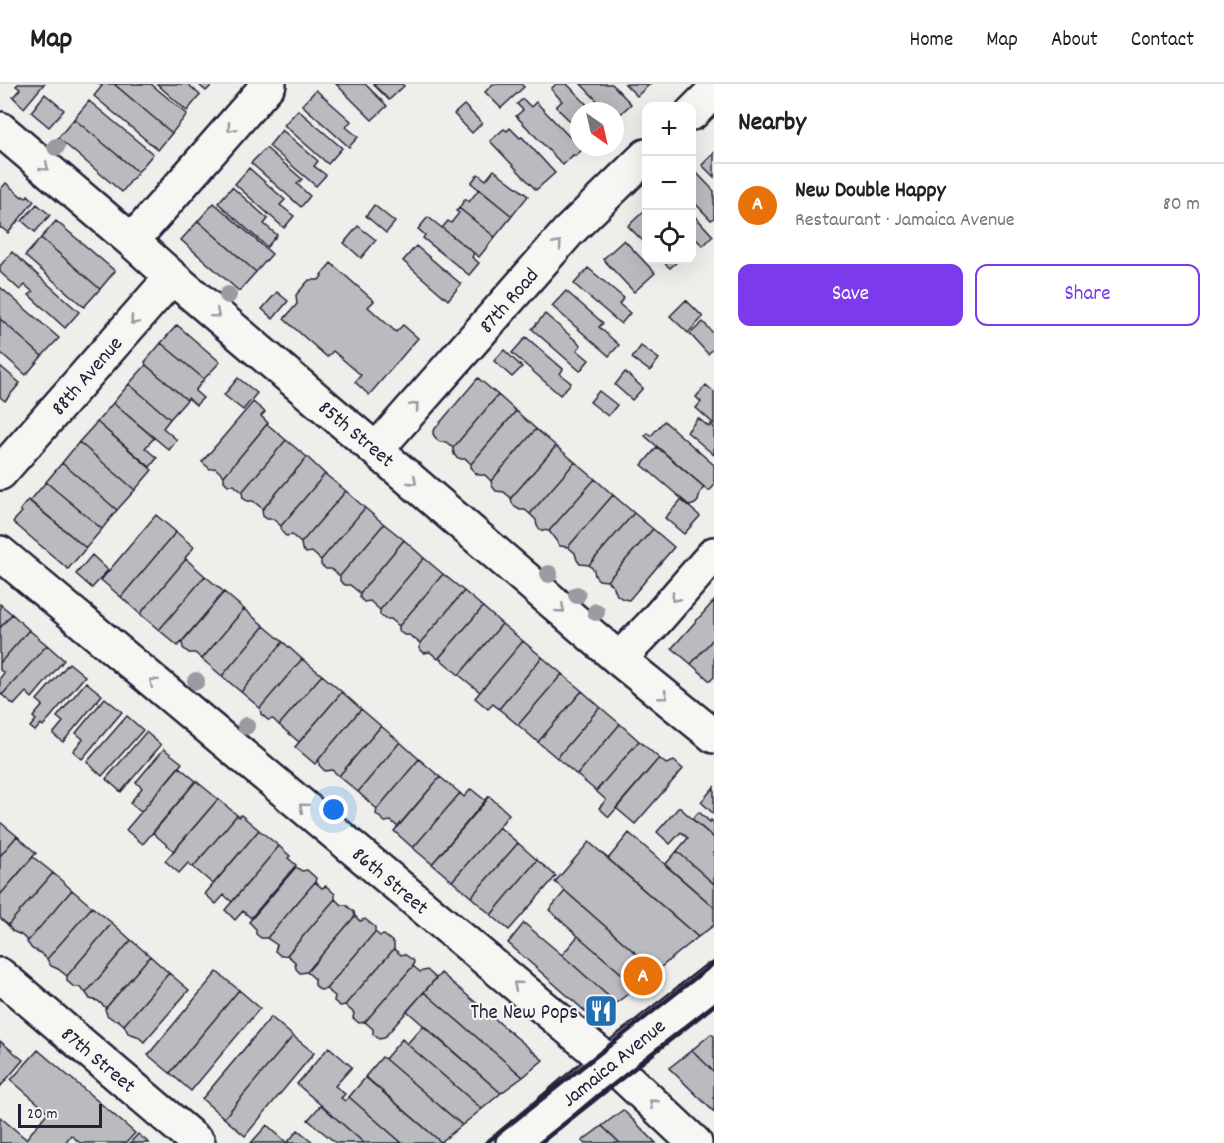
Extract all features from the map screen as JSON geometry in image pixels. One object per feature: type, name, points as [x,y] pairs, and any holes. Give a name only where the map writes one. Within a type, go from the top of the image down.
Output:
[{"type":"street","points":[[132,241],[269,84]]},
{"type":"street","points":[[696,109],[714,91]]},
{"type":"street","name":"85th Street","points":[[0,129],[619,658],[714,736]]},
{"type":"street","name":"87th Road","points":[[376,450],[568,232],[642,160]]},
{"type":"street","name":"88th Avenue","points":[[0,473],[172,277]]},
{"type":"street","name":"86th Street","points":[[0,554],[610,1063],[695,1143]]},
{"type":"street","points":[[619,658],[652,625],[714,554]]},
{"type":"street","name":"87th Street","points":[[0,975],[198,1143]]},
{"type":"street","name":"Jamaica Avenue","points":[[513,1143],[714,981]]},
{"type":"building","points":[[18,84],[44,84],[24,108],[13,97],[20,89],[16,86]]},
{"type":"building","points":[[99,84],[114,84],[172,133],[158,150],[94,96],[102,86]]},
{"type":"building","points":[[114,84],[151,84],[187,114],[172,133]]},
{"type":"building","points":[[157,84],[188,84],[200,95],[187,111]]},
{"type":"building","points":[[198,84],[213,84],[206,91]]},
{"type":"building","points":[[336,84],[365,84],[387,106],[372,120]]},
{"type":"building","points":[[373,84],[402,84],[404,86],[389,100]]},
{"type":"building","points":[[493,84],[521,84],[524,87],[501,108],[485,92]]},
{"type":"building","points":[[556,84],[567,84],[584,102],[570,102],[570,121],[556,107],[562,101],[551,89]]},
{"type":"building","points":[[581,84],[612,84],[631,104],[624,111],[624,102],[598,102]]},
{"type":"building","points":[[625,84],[650,84],[637,96]]},
{"type":"building","points":[[316,90],[351,121],[346,127],[358,137],[349,147],[302,105]]},
{"type":"building","points":[[45,94],[64,110],[49,127],[31,112]]},
{"type":"building","points":[[523,99],[531,107],[536,102],[570,137],[570,156],[572,156],[563,165],[516,116],[523,110],[517,104]]},
{"type":"building","points":[[89,101],[153,154],[138,172],[74,119]]},
{"type":"building","points":[[464,105],[482,123],[472,133],[454,114]]},
{"type":"building","points":[[298,110],[342,148],[328,164],[284,125]]},
{"type":"building","points":[[74,119],[138,172],[122,192],[58,138]]},
{"type":"building","points":[[510,128],[520,138],[522,137],[555,173],[536,190],[490,141],[504,129],[507,131]]},
{"type":"building","points":[[282,130],[318,161],[314,166],[326,175],[316,186],[269,146]]},
{"type":"building","points":[[266,148],[302,179],[297,184],[310,196],[301,207],[251,163]]},
{"type":"building","points":[[714,153],[714,177],[702,165]]},
{"type":"building","points":[[249,168],[285,200],[280,205],[294,216],[284,228],[235,184]]},
{"type":"building","points":[[494,170],[528,196],[512,216],[471,183],[478,174],[486,180]]},
{"type":"building","points":[[696,172],[714,191],[714,218],[711,220],[696,204]]},
{"type":"building","points":[[6,183],[22,197],[26,198],[28,195],[34,201],[8,233],[0,228],[0,190]]},
{"type":"building","points":[[232,187],[268,219],[264,224],[277,235],[267,247],[218,203]]},
{"type":"building","points":[[479,189],[512,216],[495,237],[459,208],[465,199],[469,202]]},
{"type":"building","points":[[214,203],[272,254],[256,272],[198,221]]},
{"type":"building","points":[[37,204],[50,215],[35,232],[22,221]]},
{"type":"building","points":[[374,205],[395,222],[386,233],[366,216]]},
{"type":"building","points":[[459,208],[495,237],[479,257],[442,228],[448,221],[451,223],[459,213],[456,211]]},
{"type":"building","points":[[642,213],[642,240],[628,226]]},
{"type":"building","points":[[428,217],[474,253],[472,257],[479,263],[469,275],[423,238],[425,235],[418,229]]},
{"type":"building","points":[[696,217],[713,236],[703,246],[696,239]]},
{"type":"building","points":[[56,221],[115,271],[100,289],[41,238]]},
{"type":"building","points":[[198,221],[256,272],[239,291],[181,240]]},
{"type":"building","points":[[358,226],[376,240],[361,258],[344,243]]},
{"type":"building","points":[[41,238],[100,289],[84,307],[25,256]]},
{"type":"building","points":[[624,240],[642,259],[642,264],[647,264],[655,273],[634,292],[603,259]]},
{"type":"building","points":[[416,246],[461,284],[448,300],[403,261]]},
{"type":"building","points":[[12,252],[79,312],[65,328],[29,295],[33,292],[25,285],[20,290],[0,272],[0,266]]},
{"type":"building","points":[[331,263],[374,301],[368,307],[396,332],[403,325],[418,338],[369,395],[355,382],[361,375],[333,351],[327,357],[284,319],[297,304],[296,295],[309,280],[319,280]]},
{"type":"building","points":[[588,268],[624,298],[619,304],[630,313],[621,324],[574,284]]},
{"type":"building","points":[[0,287],[59,338],[42,356],[0,319]]},
{"type":"building","points":[[566,291],[603,323],[599,327],[619,345],[609,356],[552,306]]},
{"type":"building","points":[[277,292],[288,301],[273,319],[262,309]]},
{"type":"building","points":[[686,300],[703,317],[688,333],[670,316]]},
{"type":"building","points":[[545,314],[581,345],[577,350],[589,360],[580,371],[532,329]]},
{"type":"building","points":[[0,319],[42,356],[26,375],[0,352]]},
{"type":"building","points":[[703,322],[714,334],[714,348],[708,354],[690,334]]},
{"type":"building","points":[[177,325],[220,362],[204,379],[161,343]]},
{"type":"building","points":[[526,337],[563,369],[560,374],[571,383],[560,395],[512,353]]},
{"type":"building","points":[[161,343],[204,379],[195,391],[203,398],[196,405],[146,365],[145,362]]},
{"type":"building","points":[[641,346],[659,359],[650,371],[632,358]]},
{"type":"building","points":[[504,350],[522,367],[512,377],[494,361]]},
{"type":"building","points":[[146,365],[187,400],[170,419],[129,384]]},
{"type":"building","points":[[0,366],[20,383],[5,401],[0,397]]},
{"type":"building","points":[[625,372],[643,388],[632,400],[615,385]]},
{"type":"building","points":[[238,378],[257,393],[243,410],[224,395]]},
{"type":"building","points":[[478,378],[498,395],[453,448],[446,442],[440,442],[433,431]]},
{"type":"building","points":[[129,384],[170,419],[163,428],[177,440],[169,450],[113,403]]},
{"type":"building","points":[[706,385],[714,392],[714,424],[696,408],[701,402],[696,397]]},
{"type":"building","points":[[599,391],[617,405],[608,416],[590,402]]},
{"type":"building","points":[[498,395],[516,411],[471,464],[466,459],[456,457],[453,448]]},
{"type":"building","points":[[253,402],[265,412],[261,416],[268,423],[224,476],[215,468],[210,469],[202,462]]},
{"type":"building","points":[[113,403],[154,438],[145,448],[157,458],[150,467],[97,422]]},
{"type":"building","points":[[516,411],[536,429],[491,481],[485,475],[475,473],[471,464]]},
{"type":"building","points":[[698,418],[709,427],[711,424],[714,427],[714,455],[687,432]]},
{"type":"building","points":[[664,421],[714,465],[714,486],[709,491],[645,436],[648,433],[651,436]]},
{"type":"building","points":[[97,422],[152,470],[135,490],[79,442]]},
{"type":"building","points":[[267,424],[286,440],[242,492],[234,485],[228,485],[224,481],[224,476]]},
{"type":"building","points":[[536,429],[556,446],[511,498],[504,492],[496,491],[491,481]]},
{"type":"building","points":[[286,440],[307,457],[263,509],[253,501],[243,498],[242,492]]},
{"type":"building","points":[[79,442],[135,490],[117,510],[62,463]]},
{"type":"building","points":[[556,446],[575,462],[530,514],[515,507],[511,498]]},
{"type":"building","points":[[657,447],[704,487],[695,504],[690,506],[642,465]]},
{"type":"building","points":[[307,457],[325,474],[281,526],[273,519],[267,519],[263,516],[262,510]]},
{"type":"building","points":[[575,462],[595,479],[549,531],[541,530],[530,514]]},
{"type":"building","points":[[62,463],[117,510],[102,529],[46,482]]},
{"type":"building","points":[[325,474],[346,491],[301,543],[292,535],[286,536],[281,526]]},
{"type":"building","points":[[595,479],[613,495],[568,547],[560,546],[549,531]]},
{"type":"building","points":[[46,482],[102,529],[86,548],[30,501]]},
{"type":"building","points":[[346,491],[365,508],[321,560],[312,552],[306,553],[301,543]]},
{"type":"building","points":[[613,495],[634,513],[589,565],[580,564],[575,553],[568,547]]},
{"type":"building","points":[[28,500],[86,548],[68,569],[13,522],[22,512],[20,510]]},
{"type":"building","points":[[681,500],[700,516],[684,534],[665,518]]},
{"type":"building","points":[[365,508],[384,524],[340,576],[321,565],[321,560]]},
{"type":"building","points":[[634,513],[653,529],[607,581],[599,580],[589,565]]},
{"type":"building","points":[[156,515],[176,532],[121,597],[101,580]]},
{"type":"building","points":[[384,524],[404,540],[360,593],[340,581],[340,576]]},
{"type":"building","points":[[653,529],[674,547],[629,600],[623,599],[617,595],[613,586],[607,581]]},
{"type":"building","points":[[176,532],[194,547],[140,614],[121,597]]},
{"type":"building","points":[[404,540],[424,558],[380,610],[370,601],[364,602],[360,598],[360,593]]},
{"type":"building","points":[[92,555],[108,570],[92,588],[76,574]]},
{"type":"building","points":[[424,558],[443,574],[399,626],[391,619],[385,619],[380,615],[380,610]]},
{"type":"building","points":[[186,559],[205,576],[159,630],[140,614]]},
{"type":"building","points":[[443,574],[464,591],[420,643],[399,631],[399,626]]},
{"type":"building","points":[[205,576],[224,592],[178,646],[159,630]]},
{"type":"building","points":[[464,591],[483,607],[438,659],[430,652],[424,653],[420,649],[420,643]]},
{"type":"building","points":[[224,592],[244,609],[202,659],[183,648],[182,642]]},
{"type":"building","points":[[714,601],[714,638],[691,664],[672,648]]},
{"type":"building","points":[[0,604],[12,614],[0,628]]},
{"type":"building","points":[[483,607],[502,624],[459,675],[439,658]]},
{"type":"building","points":[[244,609],[264,626],[222,676],[202,659]]},
{"type":"building","points":[[12,614],[29,630],[0,663],[0,628]]},
{"type":"building","points":[[502,624],[523,641],[480,692],[459,675]]},
{"type":"building","points":[[264,626],[283,642],[241,692],[222,676]]},
{"type":"building","points":[[29,630],[47,645],[2,695],[0,678],[4,673],[0,670],[0,663]]},
{"type":"building","points":[[714,638],[714,677],[710,681],[691,664]]},
{"type":"building","points":[[523,641],[542,657],[499,709],[493,704],[488,709],[475,698]]},
{"type":"building","points":[[283,642],[302,659],[260,708],[241,692]]},
{"type":"building","points":[[47,645],[64,660],[32,698],[26,692],[14,705],[2,695]]},
{"type":"building","points":[[542,657],[562,674],[518,725],[499,709]]},
{"type":"building","points":[[302,659],[322,675],[279,725],[273,719],[268,720],[261,714],[260,708]]},
{"type":"building","points":[[69,663],[85,676],[43,726],[41,724],[35,731],[30,727],[36,720],[33,717],[43,705],[37,700]]},
{"type":"building","points":[[562,674],[582,691],[538,742],[518,725]]},
{"type":"building","points":[[322,675],[342,692],[299,742],[279,725]]},
{"type":"building","points":[[86,682],[102,695],[63,742],[53,734],[63,722],[57,717]]},
{"type":"building","points":[[582,691],[600,707],[557,758],[538,742]]},
{"type":"building","points":[[342,692],[361,709],[315,764],[295,747]]},
{"type":"building","points":[[105,698],[122,712],[82,759],[73,751],[83,739],[76,733]]},
{"type":"building","points":[[600,707],[620,724],[577,775],[557,758]]},
{"type":"building","points":[[361,709],[381,726],[339,776],[332,770],[325,771],[319,765],[319,759]]},
{"type":"building","points":[[127,716],[143,730],[102,776],[87,762]]},
{"type":"building","points":[[620,724],[639,741],[596,791],[577,775]]},
{"type":"building","points":[[381,726],[400,742],[358,792],[339,776]]},
{"type":"building","points":[[146,732],[161,745],[121,792],[106,779]]},
{"type":"building","points":[[639,741],[659,758],[609,817],[599,808],[606,800],[596,791]]},
{"type":"building","points":[[400,742],[419,759],[377,809],[358,792]]},
{"type":"building","points":[[164,749],[182,763],[141,812],[130,803],[142,788],[136,782]]},
{"type":"building","points":[[659,758],[666,764],[674,761],[683,769],[635,824],[616,808]]},
{"type":"building","points":[[419,759],[440,777],[398,827],[391,821],[385,822],[376,814],[377,809]]},
{"type":"building","points":[[179,767],[196,781],[143,844],[126,830]]},
{"type":"building","points":[[440,777],[460,793],[413,848],[394,831]]},
{"type":"building","points":[[196,781],[218,799],[174,851],[153,833]]},
{"type":"building","points":[[714,787],[714,814],[701,802]]},
{"type":"building","points":[[471,789],[486,801],[432,864],[413,848],[460,793],[464,797]]},
{"type":"building","points":[[489,796],[509,814],[452,881],[432,864]]},
{"type":"building","points":[[218,799],[237,815],[193,867],[188,863],[179,873],[165,861]]},
{"type":"building","points":[[679,807],[714,838],[714,884],[677,851],[688,838],[681,832],[670,844],[657,832]]},
{"type":"building","points":[[699,812],[714,823],[714,838],[692,819]]},
{"type":"building","points":[[237,815],[239,817],[241,815],[259,830],[213,884],[193,867]]},
{"type":"building","points":[[0,822],[17,836],[0,856]]},
{"type":"building","points":[[499,827],[518,843],[471,897],[452,881]]},
{"type":"building","points":[[259,830],[279,846],[232,902],[224,895],[216,904],[205,894]]},
{"type":"building","points":[[629,833],[714,907],[714,925],[698,937],[608,859]]},
{"type":"building","points":[[17,836],[36,853],[0,895],[0,856]]},
{"type":"building","points":[[589,842],[698,937],[656,971],[555,882]]},
{"type":"building","points":[[518,843],[537,860],[491,915],[471,897]]},
{"type":"building","points":[[279,846],[296,865],[251,918],[243,911],[235,920],[225,910]]},
{"type":"building","points":[[677,851],[714,884],[714,907],[665,865]]},
{"type":"building","points":[[33,857],[53,873],[8,925],[0,918],[0,895]]},
{"type":"building","points":[[537,860],[556,876],[509,930],[491,915]]},
{"type":"building","points":[[296,867],[302,871],[307,870],[316,878],[315,882],[267,938],[261,938],[249,922]]},
{"type":"building","points":[[53,873],[72,890],[28,941],[12,931],[8,925]]},
{"type":"building","points":[[315,882],[322,888],[326,886],[335,894],[335,899],[287,955],[281,956],[275,951],[277,945],[267,938]]},
{"type":"building","points":[[72,890],[92,907],[47,959],[32,949],[27,942]]},
{"type":"building","points":[[565,891],[656,971],[637,987],[578,936],[549,910]]},
{"type":"building","points":[[335,899],[341,905],[346,905],[355,916],[307,972],[300,973],[296,969],[295,962],[287,955]]},
{"type":"building","points":[[92,907],[112,923],[67,976],[51,966],[47,959]]},
{"type":"building","points":[[355,916],[360,921],[365,919],[375,927],[375,932],[326,989],[320,990],[315,985],[315,979],[307,972]]},
{"type":"building","points":[[112,923],[131,940],[86,993],[67,981],[67,976]]},
{"type":"building","points":[[524,923],[616,1003],[595,1020],[508,943]]},
{"type":"building","points":[[375,932],[380,936],[384,935],[394,943],[394,949],[345,1005],[340,1006],[334,1001],[335,996],[326,989]]},
{"type":"building","points":[[578,936],[637,987],[616,1003],[562,955]]},
{"type":"building","points":[[131,940],[150,956],[106,1008],[98,1001],[90,999],[86,993]]},
{"type":"building","points":[[394,949],[414,961],[413,966],[365,1022],[359,1023],[353,1018],[354,1013],[345,1005]]},
{"type":"building","points":[[150,956],[169,973],[124,1025],[107,1015],[105,1009]]},
{"type":"building","points":[[413,966],[420,972],[427,970],[436,978],[384,1038],[379,1039],[365,1022]]},
{"type":"building","points":[[217,972],[239,990],[170,1073],[148,1055]]},
{"type":"building","points":[[169,973],[189,990],[144,1042],[128,1033],[124,1025]]},
{"type":"building","points":[[441,973],[543,1060],[523,1077],[424,992]]},
{"type":"building","points":[[239,990],[260,1008],[191,1091],[170,1073]]},
{"type":"building","points":[[424,992],[523,1077],[501,1093],[407,1011]]},
{"type":"building","points":[[271,1017],[293,1036],[224,1118],[202,1099]]},
{"type":"building","points":[[423,1026],[501,1093],[482,1109],[407,1044]]},
{"type":"building","points":[[711,1034],[714,1036],[714,1072],[692,1050]]},
{"type":"building","points":[[293,1036],[314,1053],[245,1136],[224,1118]]},
{"type":"building","points":[[402,1039],[482,1109],[462,1125],[385,1059]]},
{"type":"building","points":[[0,1041],[23,1060],[0,1087]]},
{"type":"building","points":[[329,1047],[352,1067],[335,1086],[345,1094],[341,1098],[345,1101],[349,1097],[402,1143],[364,1143],[297,1084]]},
{"type":"building","points":[[38,1050],[135,1133],[126,1143],[80,1143],[71,1135],[65,1143],[0,1143],[0,1117],[26,1139],[48,1112],[11,1080]]},
{"type":"building","points":[[692,1050],[714,1072],[714,1112],[669,1068]]},
{"type":"building","points":[[382,1057],[462,1125],[441,1142],[365,1077]]},
{"type":"building","points":[[366,1077],[441,1142],[402,1143],[349,1097]]},
{"type":"building","points":[[321,1105],[364,1143],[336,1143],[308,1120]]},
{"type":"building","points":[[623,1110],[656,1143],[620,1143],[602,1126]]},
{"type":"building","points":[[267,1125],[287,1143],[251,1143]]},
{"type":"building","points":[[602,1126],[620,1143],[584,1143],[582,1141]]},
{"type":"building","points":[[298,1130],[314,1143],[287,1143]]},
{"type":"building","points":[[138,1134],[149,1143],[130,1143]]},
{"type":"railway","points":[[486,1143],[714,963]]},
{"type":"railway","points":[[540,1143],[714,1005]]},
{"type":"place","name":"New Double Happy","points":[[643,976]]},
{"type":"place","name":"The New Pops","points":[[601,1011]]}]
